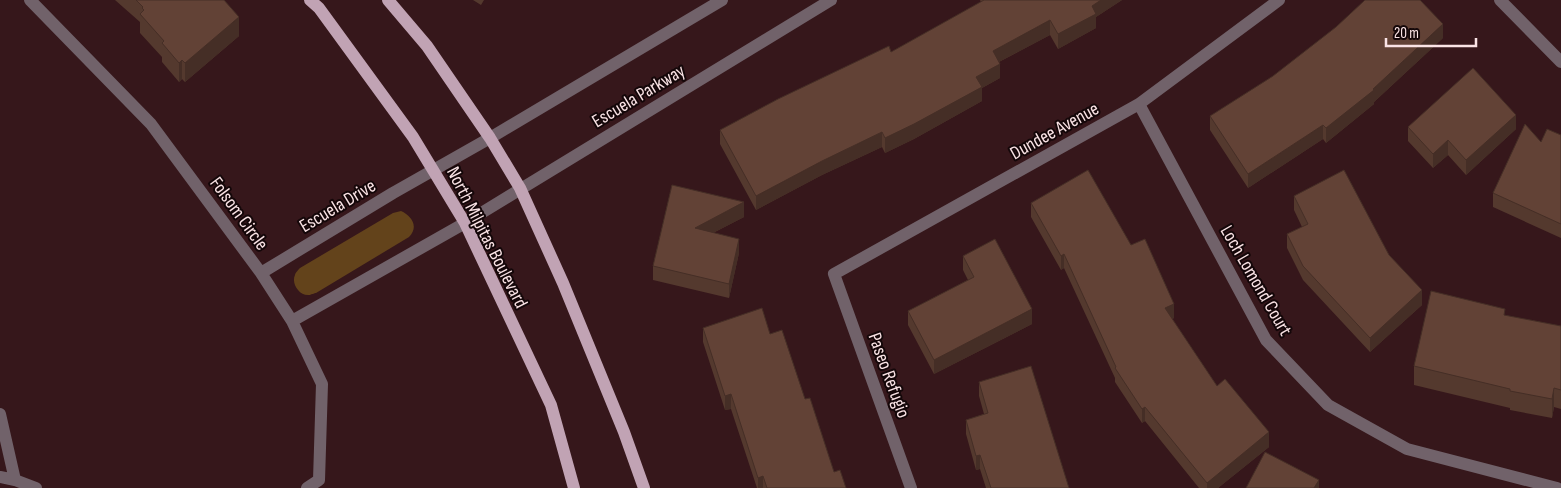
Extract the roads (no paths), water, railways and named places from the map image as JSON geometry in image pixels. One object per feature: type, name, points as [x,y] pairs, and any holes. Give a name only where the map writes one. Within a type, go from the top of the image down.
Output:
[{"type":"main road","name":"North Milpitas Boulevard","points":[[310,0],[319,8],[413,137],[465,223],[551,405],[574,488]]},
{"type":"main road","points":[[388,0],[428,46],[490,138],[520,188],[563,284],[624,432],[644,488]]},
{"type":"street","name":"Folsom Circle","points":[[30,0],[151,124],[261,273],[292,321],[322,384],[323,484],[307,488]]},
{"type":"street","name":"Escuela Parkway","points":[[433,170],[722,0]]},
{"type":"street","name":"Escuela Parkway","points":[[465,223],[831,0]]},
{"type":"street","name":"Dundee Avenue","points":[[834,274],[1139,104],[1279,0]]},
{"type":"street","points":[[1500,0],[1561,62]]},
{"type":"street","name":"Loch Lomond Court","points":[[1139,104],[1266,340],[1328,405],[1407,449],[1557,488]]},
{"type":"street","name":"Escuela Drive","points":[[261,273],[433,170]]},
{"type":"street","points":[[292,321],[465,223]]},
{"type":"street","name":"Paseo Refugio","points":[[834,274],[911,488]]},
{"type":"street","points":[[0,414],[15,480]]},
{"type":"street","points":[[0,477],[15,480],[36,488]]}]
